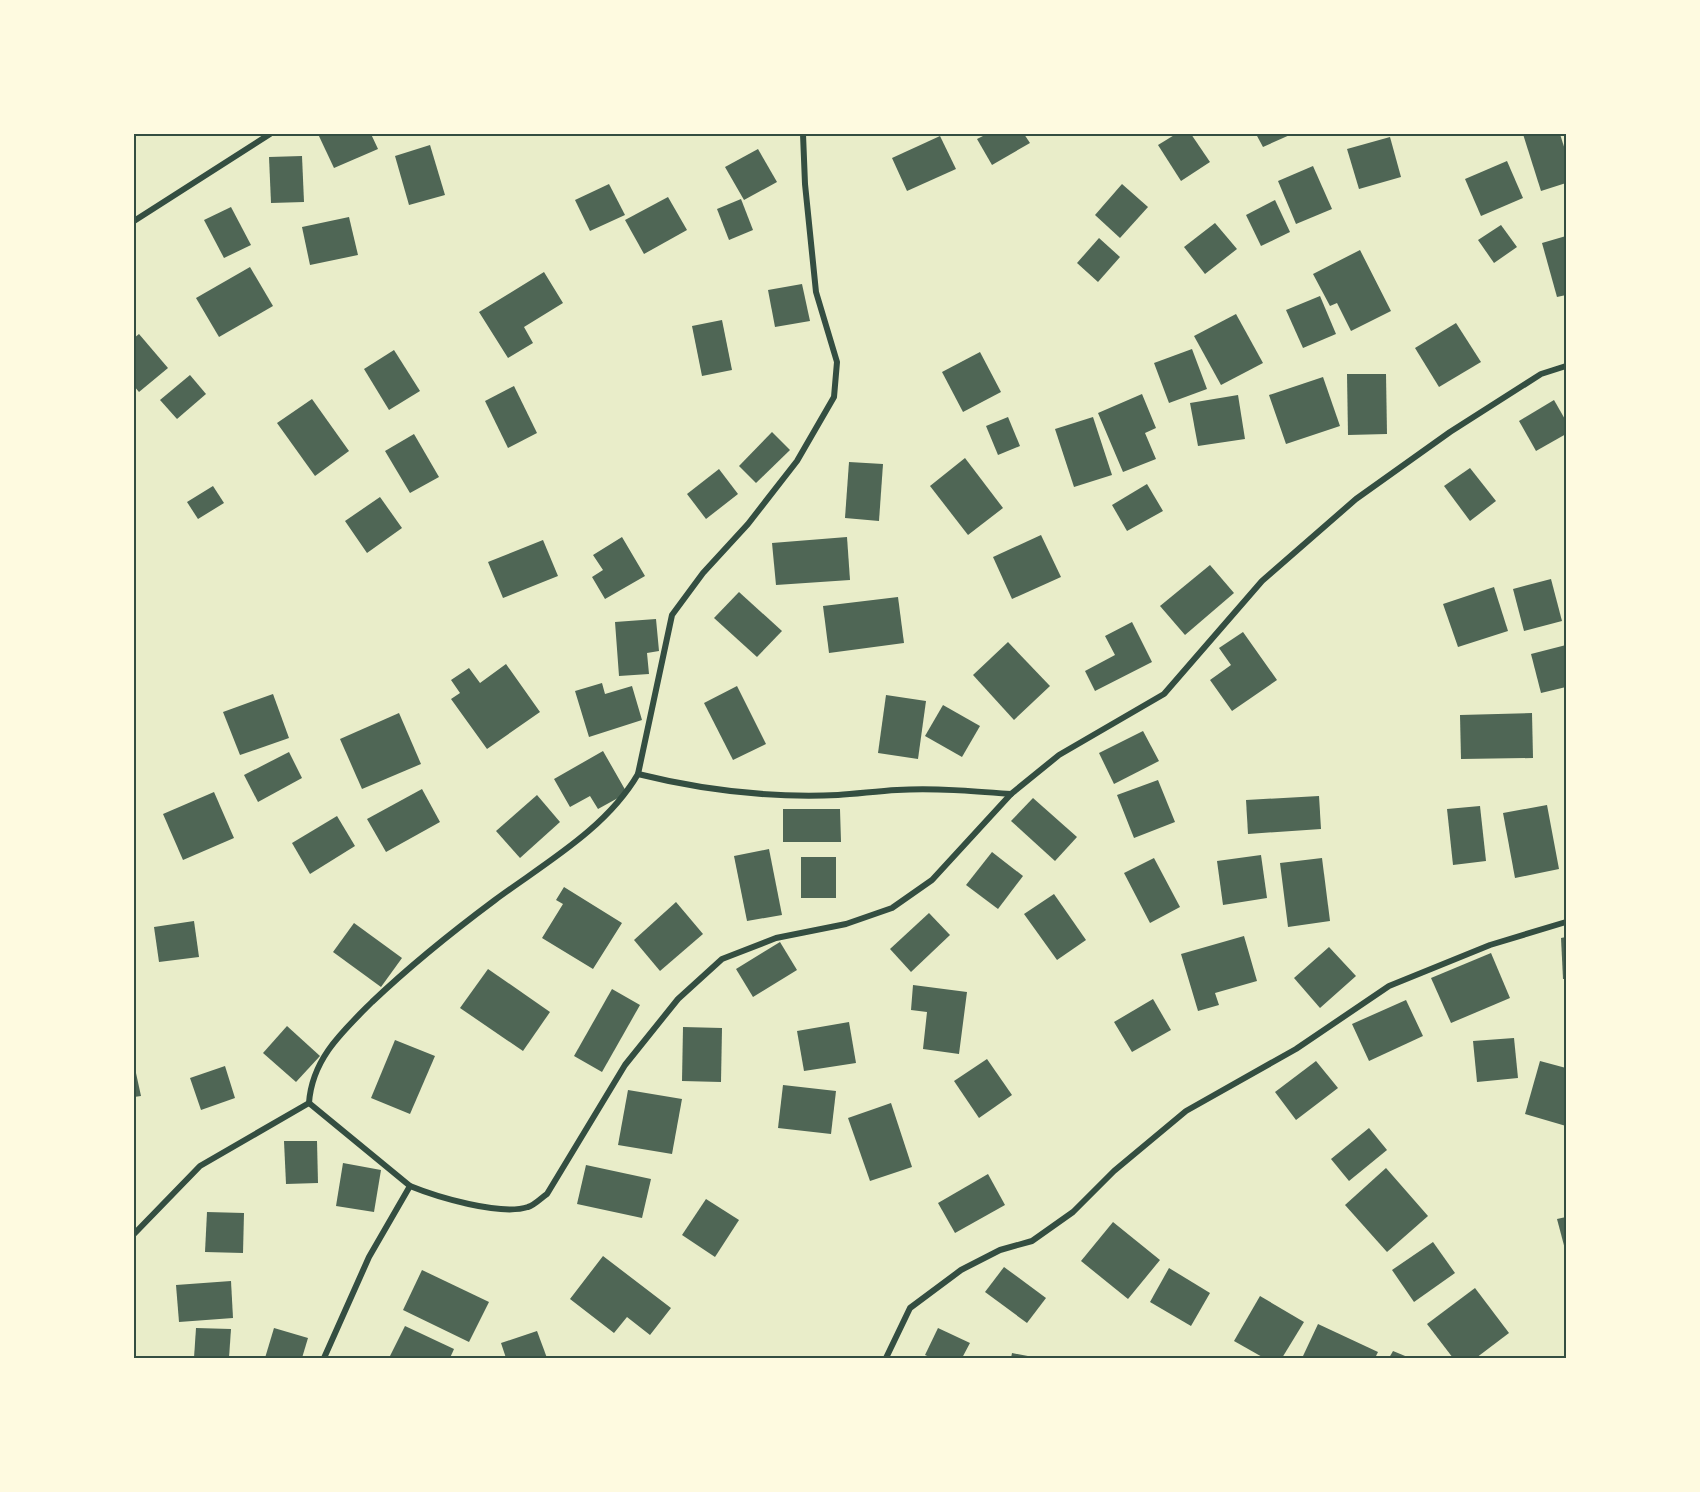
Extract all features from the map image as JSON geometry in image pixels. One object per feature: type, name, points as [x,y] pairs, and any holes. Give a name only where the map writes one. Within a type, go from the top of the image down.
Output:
[{"type":"street","points":[[134,221],[270,134]]},
{"type":"street","points":[[309,1103],[310,1088],[323,1055],[341,1032],[414,962],[579,839],[626,795],[638,774],[672,615],[703,573],[748,524],[797,461],[834,397],[837,362],[816,292],[805,184],[803,134]]},
{"type":"street","points":[[309,1103],[410,1186],[428,1194],[482,1205],[512,1210],[530,1206],[547,1194],[626,1065],[678,999],[722,959],[776,938],[846,924],[892,908],[932,880],[1011,794],[1059,755],[1164,694],[1262,582],[1356,499],[1470,419],[1541,374],[1566,366]]},
{"type":"street","points":[[638,774],[684,786],[731,791],[836,795],[898,790],[953,790],[1011,794]]},
{"type":"street","points":[[886,1359],[910,1308],[961,1270],[1000,1250],[1032,1241],[1073,1212],[1114,1171],[1186,1111],[1296,1049],[1389,986],[1490,945],[1566,922]]},
{"type":"street","points":[[134,1234],[200,1166],[309,1103]]},
{"type":"street","points":[[324,1359],[369,1257],[410,1186]]},
{"type":"building","points":[[318,134],[371,134],[378,149],[334,168]]},
{"type":"building","points":[[987,134],[1024,134],[1030,143],[992,165],[977,139]]},
{"type":"building","points":[[1176,134],[1191,134],[1210,162],[1181,181],[1158,145]]},
{"type":"building","points":[[1256,134],[1292,134],[1263,147]]},
{"type":"building","points":[[1523,134],[1560,134],[1566,153],[1566,183],[1541,191]]},
{"type":"building","points":[[940,136],[956,169],[907,191],[892,158]]},
{"type":"building","points":[[1390,137],[1401,177],[1359,189],[1347,149]]},
{"type":"building","points":[[430,145],[445,195],[409,205],[395,156]]},
{"type":"building","points":[[758,149],[777,182],[744,200],[725,167]]},
{"type":"building","points":[[302,156],[304,202],[271,203],[269,157]]},
{"type":"building","points":[[1507,161],[1523,198],[1481,216],[1465,179]]},
{"type":"building","points":[[1313,166],[1332,209],[1296,224],[1278,181]]},
{"type":"building","points":[[609,184],[625,215],[590,231],[575,200]]},
{"type":"building","points":[[1122,184],[1148,207],[1120,238],[1095,215]]},
{"type":"building","points":[[668,197],[687,230],[644,254],[625,220]]},
{"type":"building","points":[[741,199],[753,230],[729,240],[717,209]]},
{"type":"building","points":[[1275,200],[1290,232],[1261,246],[1246,215]]},
{"type":"building","points":[[231,207],[251,245],[224,258],[204,220]]},
{"type":"building","points":[[349,217],[358,255],[310,265],[302,227]]},
{"type":"building","points":[[1215,223],[1237,249],[1205,274],[1184,247]]},
{"type":"building","points":[[1501,225],[1517,247],[1494,263],[1478,240]]},
{"type":"building","points":[[1566,236],[1566,295],[1557,297],[1542,243]]},
{"type":"building","points":[[1099,238],[1120,257],[1098,282],[1077,263]]},
{"type":"building","points":[[1360,250],[1391,311],[1351,331],[1337,303],[1330,306],[1313,274]]},
{"type":"building","points":[[250,267],[273,306],[219,337],[196,298]]},
{"type":"building","points":[[544,272],[563,303],[524,327],[533,343],[508,358],[479,312]]},
{"type":"building","points":[[802,284],[810,321],[775,327],[768,290]]},
{"type":"building","points":[[1320,296],[1336,334],[1303,348],[1286,310]]},
{"type":"building","points":[[1236,314],[1263,363],[1221,385],[1194,336]]},
{"type":"building","points":[[722,320],[732,370],[702,376],[692,326]]},
{"type":"building","points":[[1456,323],[1481,362],[1439,387],[1415,348]]},
{"type":"building","points":[[139,334],[168,368],[139,392],[134,386],[134,338]]},
{"type":"building","points":[[1192,349],[1207,389],[1169,403],[1154,363]]},
{"type":"building","points":[[394,350],[420,391],[389,410],[364,369]]},
{"type":"building","points":[[980,352],[1001,392],[963,412],[942,372]]},
{"type":"building","points":[[1347,374],[1386,374],[1387,434],[1348,435]]},
{"type":"building","points":[[190,375],[206,394],[177,419],[160,400]]},
{"type":"building","points":[[1323,377],[1340,426],[1286,444],[1269,395]]},
{"type":"building","points":[[514,386],[537,433],[508,448],[485,401]]},
{"type":"building","points":[[1142,394],[1156,428],[1145,433],[1156,459],[1123,472],[1098,413]]},
{"type":"building","points":[[1238,395],[1245,439],[1198,446],[1190,403]]},
{"type":"building","points":[[312,399],[349,451],[315,476],[277,423]]},
{"type":"building","points":[[1554,400],[1566,421],[1566,434],[1536,451],[1519,421]]},
{"type":"building","points":[[1008,417],[1020,446],[998,455],[986,426]]},
{"type":"building","points":[[1093,417],[1112,475],[1074,487],[1055,429]]},
{"type":"building","points":[[772,432],[790,450],[756,483],[739,466]]},
{"type":"building","points":[[414,434],[439,477],[410,493],[385,451]]},
{"type":"building","points":[[965,458],[1003,508],[968,535],[930,486]]},
{"type":"building","points":[[849,462],[883,464],[879,521],[845,518]]},
{"type":"building","points":[[1470,468],[1496,501],[1470,521],[1444,486]]},
{"type":"building","points":[[719,469],[738,494],[706,519],[687,494]]},
{"type":"building","points":[[1147,484],[1163,511],[1127,531],[1112,505]]},
{"type":"building","points":[[213,486],[224,503],[198,519],[187,502]]},
{"type":"building","points":[[380,497],[402,528],[367,553],[345,521]]},
{"type":"building","points":[[1041,535],[1061,577],[1012,599],[993,557]]},
{"type":"building","points":[[622,537],[645,576],[605,599],[592,577],[603,570],[593,555]]},
{"type":"building","points":[[847,537],[850,580],[776,585],[772,543]]},
{"type":"building","points":[[543,540],[558,576],[503,598],[488,562]]},
{"type":"building","points":[[1210,565],[1234,593],[1185,635],[1160,606]]},
{"type":"building","points":[[1551,579],[1562,621],[1524,631],[1513,589]]},
{"type":"building","points":[[1494,587],[1508,631],[1458,647],[1443,604]]},
{"type":"building","points":[[739,592],[782,631],[757,657],[714,618]]},
{"type":"building","points":[[898,597],[904,643],[829,653],[823,606]]},
{"type":"building","points":[[656,619],[659,651],[647,653],[649,674],[619,676],[615,622]]},
{"type":"building","points":[[1132,622],[1152,662],[1095,691],[1085,671],[1115,655],[1105,636]]},
{"type":"building","points":[[1243,632],[1277,680],[1232,711],[1210,680],[1231,665],[1219,648]]},
{"type":"building","points":[[1008,642],[1050,686],[1014,720],[973,675]]},
{"type":"building","points":[[1566,645],[1566,687],[1541,693],[1531,654]]},
{"type":"building","points":[[506,664],[540,712],[487,749],[451,699],[460,693],[451,680],[469,668],[480,683]]},
{"type":"building","points":[[602,683],[605,694],[632,686],[642,720],[589,737],[575,691]]},
{"type":"building","points":[[737,686],[766,744],[733,760],[704,703]]},
{"type":"building","points":[[273,694],[289,738],[240,755],[223,712]]},
{"type":"building","points":[[886,695],[926,701],[918,759],[878,753]]},
{"type":"building","points":[[943,705],[980,726],[962,757],[925,736]]},
{"type":"building","points":[[399,713],[421,764],[362,789],[340,739]]},
{"type":"building","points":[[1532,713],[1533,758],[1461,759],[1460,715]]},
{"type":"building","points":[[1143,731],[1159,761],[1114,784],[1099,753]]},
{"type":"building","points":[[603,751],[627,793],[598,809],[590,796],[570,807],[554,779]]},
{"type":"building","points":[[289,752],[302,778],[258,802],[244,775]]},
{"type":"building","points":[[1158,780],[1175,822],[1134,838],[1117,795]]},
{"type":"building","points":[[422,789],[440,822],[386,852],[367,819]]},
{"type":"building","points":[[214,792],[234,838],[183,860],[163,814]]},
{"type":"building","points":[[537,795],[560,822],[520,858],[496,831]]},
{"type":"building","points":[[1319,796],[1321,829],[1248,834],[1246,800]]},
{"type":"building","points":[[1033,798],[1077,837],[1055,861],[1011,821]]},
{"type":"building","points":[[1547,805],[1559,869],[1515,878],[1503,813]]},
{"type":"building","points":[[1480,806],[1486,861],[1453,865],[1447,809]]},
{"type":"building","points":[[783,809],[840,809],[841,842],[783,842]]},
{"type":"building","points":[[337,816],[355,846],[310,874],[292,843]]},
{"type":"building","points":[[769,849],[782,915],[747,921],[734,856]]},
{"type":"building","points":[[992,852],[1023,876],[998,909],[966,885]]},
{"type":"building","points":[[1261,855],[1267,898],[1223,905],[1217,861]]},
{"type":"building","points":[[801,857],[836,857],[836,898],[801,898]]},
{"type":"building","points":[[1154,858],[1180,907],[1150,923],[1124,873]]},
{"type":"building","points":[[1322,858],[1330,921],[1288,927],[1280,863]]},
{"type":"building","points":[[564,887],[622,923],[593,969],[542,938],[563,904],[556,900]]},
{"type":"building","points":[[1054,894],[1086,940],[1057,960],[1024,914]]},
{"type":"building","points":[[676,902],[703,934],[660,971],[634,940]]},
{"type":"building","points":[[929,913],[950,935],[911,972],[890,949]]},
{"type":"building","points":[[194,921],[199,957],[159,962],[154,927]]},
{"type":"building","points":[[354,923],[402,958],[381,987],[333,952]]},
{"type":"building","points":[[1244,936],[1257,981],[1215,993],[1219,1005],[1198,1011],[1181,954]]},
{"type":"building","points":[[1566,937],[1566,979],[1563,979],[1561,938]]},
{"type":"building","points":[[780,942],[797,970],[753,997],[736,969]]},
{"type":"building","points":[[1329,947],[1356,976],[1320,1008],[1294,978]]},
{"type":"building","points":[[1491,953],[1510,998],[1451,1023],[1431,978]]},
{"type":"building","points":[[488,969],[550,1012],[523,1051],[460,1008]]},
{"type":"building","points":[[913,985],[967,992],[959,1054],[923,1049],[927,1012],[911,1010]]},
{"type":"building","points":[[612,989],[640,1005],[602,1072],[574,1056]]},
{"type":"building","points":[[1153,999],[1171,1030],[1132,1052],[1114,1022]]},
{"type":"building","points":[[1406,1000],[1423,1036],[1369,1061],[1352,1024]]},
{"type":"building","points":[[849,1022],[856,1063],[804,1071],[797,1031]]},
{"type":"building","points":[[287,1026],[320,1056],[296,1082],[263,1053]]},
{"type":"building","points":[[683,1027],[722,1028],[721,1082],[682,1081]]},
{"type":"building","points":[[1514,1038],[1518,1078],[1477,1082],[1473,1041]]},
{"type":"building","points":[[395,1040],[435,1056],[410,1114],[371,1098]]},
{"type":"building","points":[[987,1059],[1012,1095],[979,1118],[954,1081]]},
{"type":"building","points":[[1316,1061],[1338,1088],[1296,1120],[1275,1092]]},
{"type":"building","points":[[1540,1061],[1566,1068],[1566,1126],[1525,1114]]},
{"type":"building","points":[[134,1064],[141,1096],[134,1097]]},
{"type":"building","points":[[225,1066],[235,1098],[201,1110],[190,1078]]},
{"type":"building","points":[[783,1085],[836,1091],[831,1134],[778,1128]]},
{"type":"building","points":[[628,1090],[682,1099],[672,1154],[618,1145]]},
{"type":"building","points":[[891,1103],[912,1167],[870,1181],[848,1118]]},
{"type":"building","points":[[1369,1128],[1387,1150],[1349,1181],[1331,1159]]},
{"type":"building","points":[[284,1141],[317,1141],[318,1183],[286,1184]]},
{"type":"building","points":[[343,1163],[381,1170],[374,1212],[336,1206]]},
{"type":"building","points":[[586,1165],[651,1179],[642,1218],[577,1204]]},
{"type":"building","points":[[1386,1168],[1428,1216],[1387,1252],[1345,1205]]},
{"type":"building","points":[[988,1174],[1005,1205],[955,1233],[938,1203]]},
{"type":"building","points":[[706,1199],[739,1220],[715,1257],[682,1235]]},
{"type":"building","points":[[207,1212],[244,1213],[243,1253],[205,1252]]},
{"type":"building","points":[[1566,1217],[1566,1253],[1557,1219]]},
{"type":"building","points":[[1113,1222],[1160,1260],[1128,1299],[1081,1261]]},
{"type":"building","points":[[1433,1242],[1455,1273],[1414,1302],[1392,1270]]},
{"type":"building","points":[[603,1256],[671,1308],[650,1335],[627,1317],[614,1333],[570,1299]]},
{"type":"building","points":[[1004,1267],[1046,1298],[1027,1323],[985,1292]]},
{"type":"building","points":[[1169,1268],[1210,1293],[1191,1326],[1150,1302]]},
{"type":"building","points":[[422,1270],[489,1302],[469,1342],[403,1310]]},
{"type":"building","points":[[231,1281],[233,1318],[179,1322],[176,1285]]},
{"type":"building","points":[[1475,1288],[1509,1333],[1476,1358],[1453,1358],[1427,1324]]},
{"type":"building","points":[[1260,1296],[1304,1322],[1282,1358],[1264,1358],[1234,1341]]},
{"type":"building","points":[[1318,1324],[1378,1352],[1375,1358],[1308,1358],[1303,1356]]},
{"type":"building","points":[[405,1326],[454,1349],[450,1358],[389,1358]]},
{"type":"building","points":[[196,1328],[231,1329],[229,1358],[194,1358]]},
{"type":"building","points":[[274,1328],[308,1338],[302,1358],[265,1358]]},
{"type":"building","points":[[938,1328],[970,1343],[962,1358],[932,1358],[925,1355]]},
{"type":"building","points":[[537,1331],[547,1358],[506,1358],[501,1343]]},
{"type":"building","points":[[1393,1351],[1410,1358],[1389,1358]]},
{"type":"building","points":[[1012,1353],[1033,1357],[1033,1358],[1011,1358]]}]
